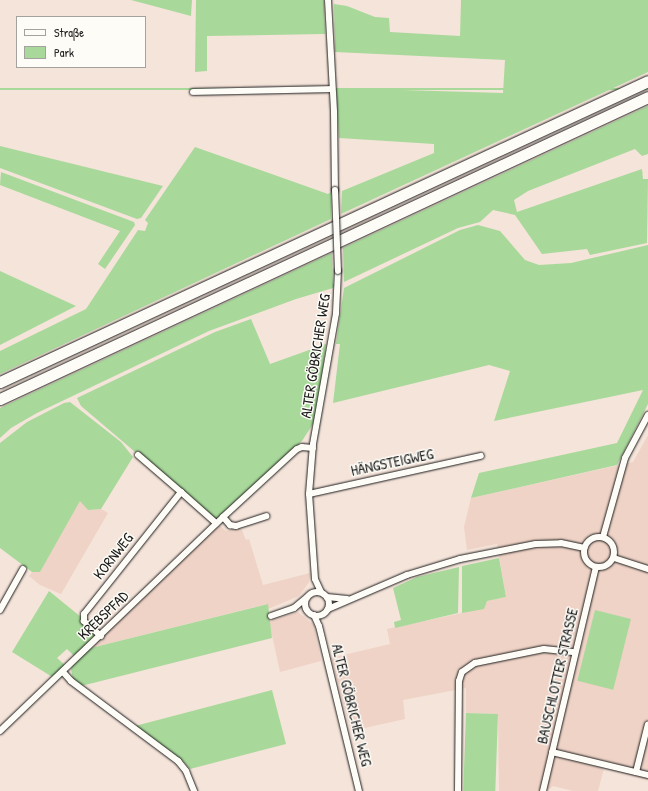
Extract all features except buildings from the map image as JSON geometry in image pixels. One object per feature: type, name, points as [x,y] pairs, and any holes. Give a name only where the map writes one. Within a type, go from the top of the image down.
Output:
[{"type":"highway","points":[[0,382],[648,81]]},
{"type":"highway","points":[[0,399],[648,97]]},
{"type":"street","name":"ALTER GÖBRICHER WEG","points":[[321,592],[315,579],[309,494],[313,448],[336,313],[338,271],[328,0]]},
{"type":"street","points":[[193,92],[332,89]]},
{"type":"street","points":[[604,537],[625,458],[648,415]]},
{"type":"street","name":"KREBSPFAD","points":[[0,731],[101,636],[216,523],[297,449],[302,447],[313,448]]},
{"type":"street","points":[[138,455],[216,523]]},
{"type":"street","name":"HÄNGSTEIGWEG","points":[[309,494],[481,456]]},
{"type":"street","name":"KORNWEG","points":[[101,636],[84,621],[84,614],[181,492]]},
{"type":"street","points":[[223,517],[230,525],[236,526],[266,516]]},
{"type":"street","points":[[604,537],[613,545],[614,558],[606,566],[596,567],[586,560],[584,548],[591,539],[604,537]]},
{"type":"street","points":[[294,608],[307,610],[314,615],[321,615],[328,609],[347,599],[407,575],[460,559],[536,544],[561,543],[584,548]]},
{"type":"street","points":[[614,558],[648,569]]},
{"type":"street","name":"BAUSCHLOTTER STRASSE","points":[[543,791],[596,567]]},
{"type":"street","points":[[0,610],[23,569]]},
{"type":"street","name":"ALTER GÖBRICHER WEG","points":[[308,596],[315,579]]},
{"type":"street","points":[[271,616],[294,608],[308,596],[321,592],[327,597],[347,599]]},
{"type":"street","points":[[307,610],[308,596]]},
{"type":"street","points":[[327,597],[328,609]]},
{"type":"street","name":"ALTER GÖBRICHER WEG","points":[[314,615],[319,626],[359,791]]},
{"type":"street","name":"ALTER GÖBRICHER WEG","points":[[319,626],[321,615]]},
{"type":"street","points":[[458,791],[459,681],[462,672],[475,663],[544,648],[575,652]]},
{"type":"street","points":[[63,672],[77,686],[178,760],[186,771],[194,791]]},
{"type":"street","points":[[636,772],[648,724]]},
{"type":"street","points":[[552,752],[648,775]]},
{"type":"shaded area","points":[[648,435],[648,780],[604,768],[598,791],[573,791],[553,786],[547,791],[499,791],[498,714],[466,713],[466,688],[403,700],[405,719],[351,731],[331,658],[390,644],[387,629],[462,613],[487,601],[506,597],[497,544],[467,550],[464,527],[471,498],[633,462]]},
{"type":"shaded area","points":[[80,500],[88,510],[101,509],[108,513],[61,594],[40,585],[29,576],[32,572],[40,571]]},
{"type":"shaded area","points":[[218,524],[226,531],[241,528],[246,540],[249,539],[263,585],[310,573],[309,582],[299,596],[268,609],[267,604],[91,648]]},
{"type":"shaded area","points":[[298,612],[314,625],[321,661],[280,672],[269,621]]},
{"type":"green space","points":[[131,0],[192,0],[191,16]]},
{"type":"green space","points":[[196,0],[324,0],[325,34],[207,36],[207,71],[195,72]]},
{"type":"green space","points":[[461,0],[648,0],[648,72],[341,214],[342,191],[434,153],[434,144],[339,138],[336,88],[503,93],[505,60],[335,52],[334,4],[347,6],[375,17],[389,18],[390,32],[460,36]]},
{"type":"green space","points":[[0,88],[648,88],[648,90],[0,90]]},
{"type":"green space","points":[[648,106],[648,154],[642,156],[635,149],[528,191],[514,200],[517,212],[642,169],[643,179],[648,179],[647,243],[590,255],[587,249],[542,254],[515,215],[493,210],[480,222],[458,228],[344,282],[343,248]]},
{"type":"green space","points":[[0,146],[163,186],[141,218],[137,219],[0,168]]},
{"type":"green space","points":[[195,147],[328,194],[331,192],[331,219],[0,374],[0,351],[86,309],[138,230],[145,231],[148,223],[145,220]]},
{"type":"green space","points":[[1,172],[134,222],[135,225],[105,269],[98,264],[120,231],[0,185]]},
{"type":"green space","points":[[478,225],[500,231],[525,260],[539,265],[571,263],[648,245],[648,404],[617,465],[471,498],[479,473],[617,443],[643,390],[494,421],[510,371],[489,365],[333,403],[340,344],[336,344],[344,288],[460,230]]},
{"type":"green space","points":[[332,253],[333,284],[335,284],[333,288],[296,299],[209,331],[37,413],[11,428],[0,438],[0,408]]},
{"type":"green space","points":[[0,271],[76,306],[0,345]]},
{"type":"green space","points":[[251,319],[270,364],[326,344],[318,405],[313,424],[302,441],[215,520],[81,406],[77,398],[215,332]]},
{"type":"green space","points":[[70,402],[121,442],[133,457],[101,509],[88,510],[80,501],[40,572],[32,572],[0,548],[0,443],[27,422],[64,403]]},
{"type":"green space","points":[[499,558],[506,597],[487,601],[484,609],[462,613],[462,566]]},
{"type":"green space","points":[[459,567],[458,613],[395,628],[394,622],[401,620],[393,588],[417,577]]},
{"type":"green space","points":[[49,591],[81,617],[94,633],[95,638],[75,657],[67,649],[57,658],[66,666],[54,678],[12,652]]},
{"type":"green space","points":[[268,604],[272,638],[81,686],[73,679],[71,669],[74,663],[91,648]]},
{"type":"green space","points":[[595,610],[631,619],[613,690],[577,681]]},
{"type":"green space","points":[[272,690],[286,744],[190,769],[183,761],[135,726]]},
{"type":"green space","points":[[466,713],[498,714],[495,791],[463,791]]}]
